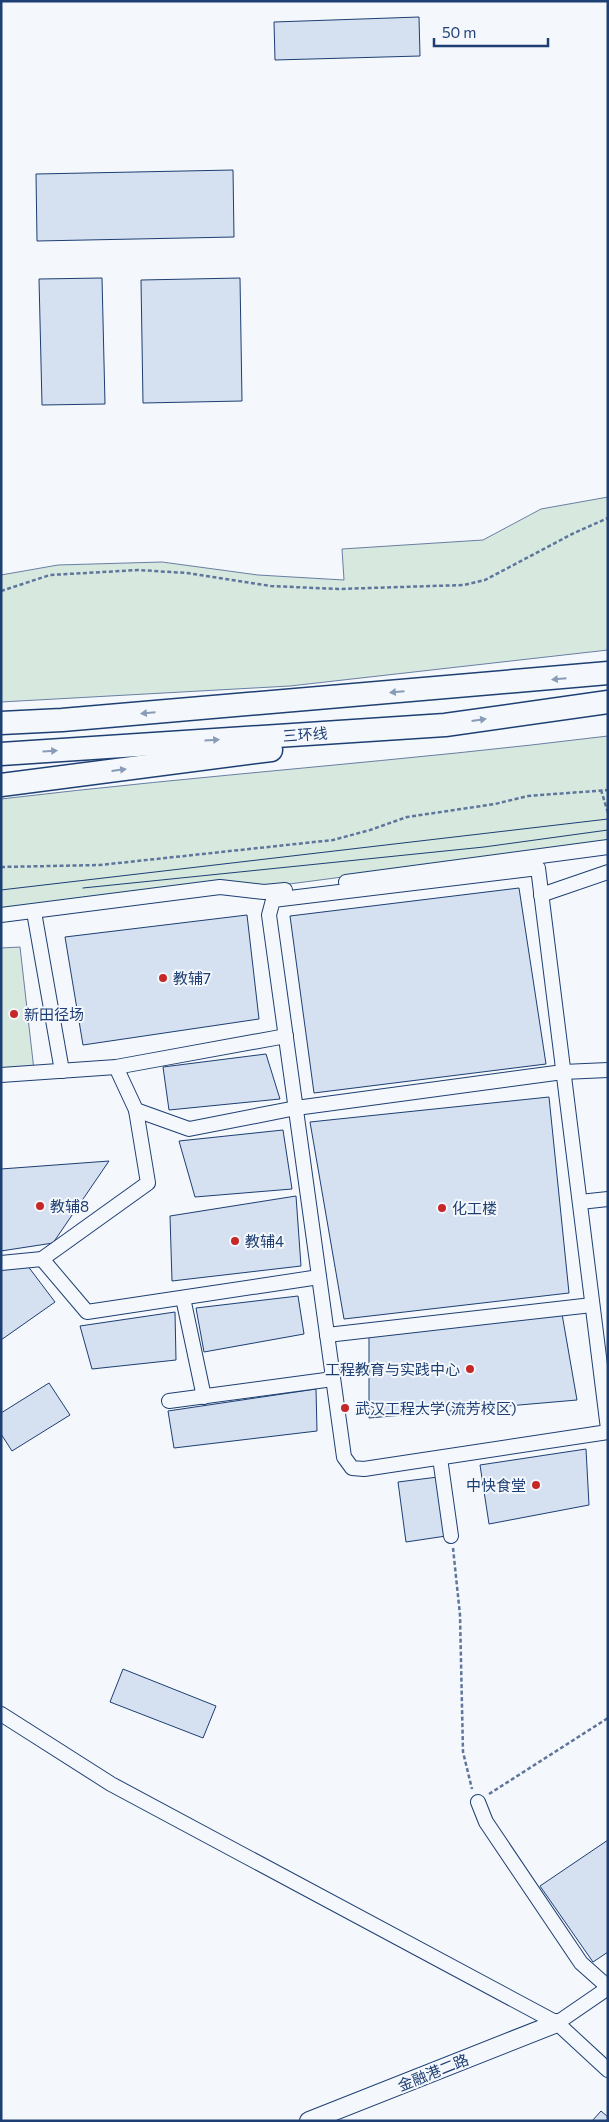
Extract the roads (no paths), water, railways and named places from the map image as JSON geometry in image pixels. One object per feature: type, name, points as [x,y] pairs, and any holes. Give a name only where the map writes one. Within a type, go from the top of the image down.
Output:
[{"type":"highway","points":[[1,723],[35,722],[608,673]]},
{"type":"highway","name":"三环线","points":[[1,754],[445,725],[608,702]]},
{"type":"highway","points":[[1,719],[35,722]]},
{"type":"highway","points":[[1,784],[178,763],[445,725]]},
{"type":"street","points":[[1,915],[220,887],[264,892],[608,847]]},
{"type":"street","points":[[538,868],[592,1305],[603,1355],[608,1431],[364,1469],[352,1468],[344,1457],[286,1036],[269,915],[273,900],[538,868]]},
{"type":"street","points":[[542,895],[608,872]]},
{"type":"street","points":[[34,912],[62,1071]]},
{"type":"street","points":[[1,1075],[116,1067],[286,1036]]},
{"type":"street","points":[[1,1263],[42,1259],[148,1183],[136,1110],[116,1067]]},
{"type":"street","points":[[136,1110],[189,1129],[296,1108],[564,1072],[608,1070]]},
{"type":"street","points":[[580,1202],[608,1199]]},
{"type":"street","points":[[42,1259],[87,1312],[319,1277]]},
{"type":"street","points":[[183,1298],[204,1397]]},
{"type":"street","points":[[327,1335],[592,1305]]},
{"type":"street","points":[[169,1401],[333,1378]]},
{"type":"street","points":[[440,1458],[451,1536]]},
{"type":"street","points":[[1,1714],[111,1784],[557,2023],[608,2070]]},
{"type":"street","points":[[478,1802],[486,1822],[581,1963],[608,1988],[557,2023]]},
{"type":"street","name":"金融港二路","points":[[309,2121],[557,2023]]},
{"type":"tram line","points":[[1,890],[608,819]]},
{"type":"tram line","points":[[83,888],[484,847],[608,830]]},
{"type":"place","name":"教辅7","points":[[163,978]]},
{"type":"place","name":"新田径场","points":[[14,1014]]},
{"type":"place","name":"教辅8","points":[[40,1206]]},
{"type":"place","name":"化工楼","points":[[442,1208]]},
{"type":"place","name":"教辅4","points":[[235,1241]]},
{"type":"place","name":"工程教育与实践中心","points":[[470,1369]]},
{"type":"place","name":"武汉工程大学(流芳校区)","points":[[345,1408]]},
{"type":"place","name":"中快食堂","points":[[536,1485]]}]
